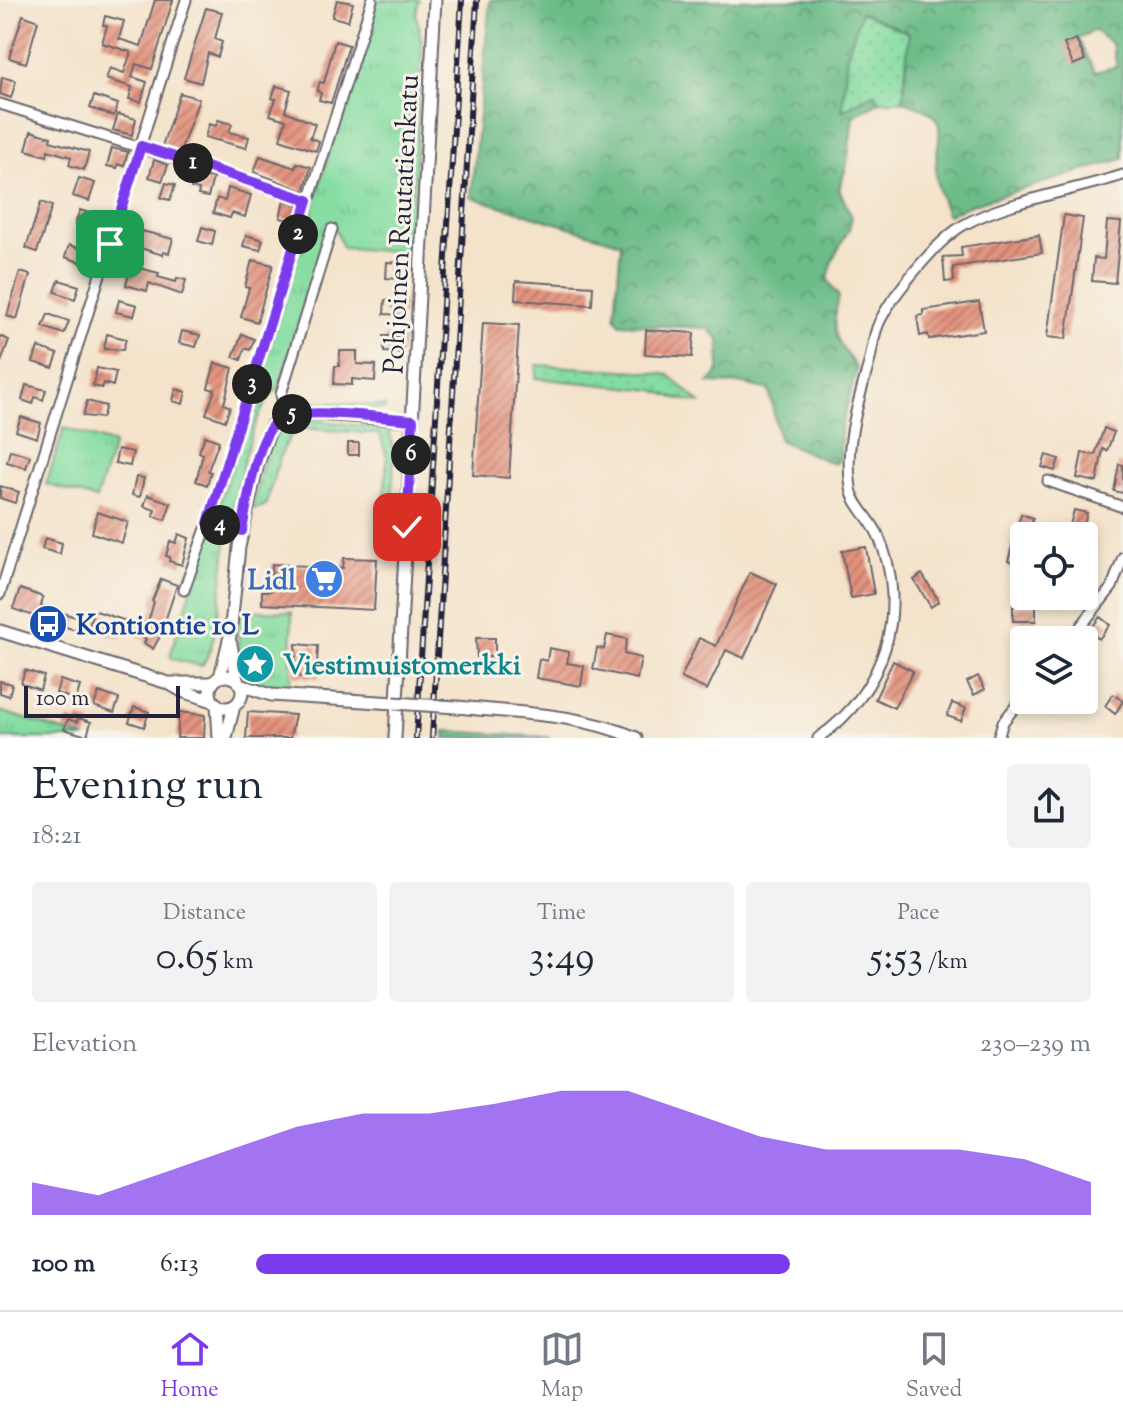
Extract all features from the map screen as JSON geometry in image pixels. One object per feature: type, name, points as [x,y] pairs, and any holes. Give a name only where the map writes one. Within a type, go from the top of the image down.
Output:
[{"type":"street","points":[[0,594],[186,0]]},
{"type":"street","points":[[184,590],[208,523],[372,0]]},
{"type":"street","name":"Pohjoinen Rautatienkatu","points":[[395,738],[435,0]]},
{"type":"street","points":[[0,104],[308,200]]},
{"type":"street","points":[[818,738],[855,707],[873,681],[891,620],[891,592],[883,549],[878,534],[851,491],[853,421],[877,327],[901,289],[946,237],[958,228],[997,211],[1123,175]]},
{"type":"street","points":[[285,415],[281,394],[332,229]]},
{"type":"street","points":[[219,738],[215,702],[210,692],[217,680],[230,636],[242,531],[265,439],[272,425],[285,415],[301,413],[413,420]]},
{"type":"street","points":[[1048,481],[1123,507]]},
{"type":"street","points":[[208,523],[242,531]]},
{"type":"street","points":[[1081,626],[1112,587],[1123,557]]},
{"type":"street","points":[[0,631],[168,683],[225,707],[271,695],[457,707],[573,718],[636,738]]},
{"type":"street","points":[[226,738],[237,703],[239,682],[230,636]]},
{"type":"street","points":[[168,683],[217,680],[227,676],[271,695]]},
{"type":"street","points":[[998,738],[1003,722],[1010,713]]},
{"type":"green space","points":[[373,0],[419,0],[416,14],[422,44],[411,253],[343,248],[331,225],[279,387],[260,414],[253,431],[231,521],[226,522],[218,517],[217,511],[312,211]]},
{"type":"green space","points":[[490,0],[1123,0],[1123,159],[973,204],[947,215],[936,177],[937,122],[920,107],[903,101],[909,33],[861,12],[847,55],[842,111],[873,93],[881,101],[853,116],[847,165],[839,189],[852,217],[832,261],[828,280],[839,297],[836,336],[857,369],[841,428],[840,460],[834,464],[779,440],[769,390],[744,384],[708,383],[719,371],[719,340],[708,328],[620,324],[615,315],[621,243],[471,197]],"holes":[[[1094,30],[1112,44],[1117,66],[1095,72],[1078,39]]]},
{"type":"green space","points":[[861,11],[909,33],[903,101],[881,101],[873,93],[842,112],[847,55]]},
{"type":"green space","points":[[537,365],[669,375],[700,403],[654,390],[536,378]]},
{"type":"green space","points":[[282,397],[296,401],[385,406],[385,409],[290,408]]},
{"type":"green space","points":[[304,419],[389,429],[394,453],[392,504],[384,500],[387,458],[380,434],[300,428],[282,451],[266,505],[255,509],[259,479],[271,438],[285,425]]},
{"type":"green space","points":[[64,428],[114,444],[96,499],[46,484]]},
{"type":"green space","points":[[219,532],[227,534],[220,604],[212,642],[201,666],[173,659],[170,655],[206,545]]},
{"type":"green space","points":[[238,610],[292,612],[291,689],[254,686],[245,681],[238,653]]},
{"type":"green space","points":[[0,711],[86,738],[0,738]]},
{"type":"green space","points":[[445,731],[548,737],[550,738],[445,738]]},
{"type":"building","points":[[155,0],[173,0],[152,69],[136,64],[132,77],[147,82],[141,102],[129,99],[132,87],[106,79],[110,68],[124,73],[131,52],[102,43],[107,26],[103,25],[105,16],[124,21],[119,39],[141,46]]},
{"type":"building","points":[[337,0],[353,3],[348,21],[332,17]]},
{"type":"building","points":[[206,8],[222,12],[215,39],[222,42],[218,57],[208,53],[201,83],[184,78]]},
{"type":"building","points":[[23,15],[38,21],[26,63],[9,58]]},
{"type":"building","points":[[1076,39],[1085,60],[1073,65],[1064,44]]},
{"type":"building","points":[[335,41],[349,45],[331,103],[319,100],[321,93],[317,91],[320,82],[324,83]]},
{"type":"building","points":[[2,77],[16,81],[11,98],[0,94]]},
{"type":"building","points":[[276,86],[291,90],[285,111],[315,124],[310,138],[319,141],[316,151],[280,139],[286,120],[270,115],[276,99],[272,98]]},
{"type":"building","points":[[180,93],[199,99],[180,152],[162,146]]},
{"type":"building","points":[[94,96],[118,104],[114,116],[90,108]]},
{"type":"building","points":[[118,114],[136,119],[132,135],[113,130]]},
{"type":"building","points":[[218,120],[232,124],[229,132],[249,137],[246,148],[205,137],[209,124],[216,126]]},
{"type":"building","points":[[31,131],[51,137],[50,141],[89,152],[84,170],[69,165],[71,157],[48,150],[47,156],[26,150]]},
{"type":"building","points":[[112,148],[128,152],[124,166],[107,166]]},
{"type":"building","points":[[260,156],[295,168],[297,163],[311,167],[304,191],[254,172]]},
{"type":"building","points":[[154,160],[168,165],[162,181],[149,177]]},
{"type":"building","points":[[194,174],[213,178],[208,197],[198,195],[199,190],[191,188]]},
{"type":"building","points":[[79,178],[95,183],[89,201],[73,196]]},
{"type":"building","points":[[166,183],[175,185],[170,200],[161,198]]},
{"type":"building","points":[[228,188],[251,195],[245,217],[232,213],[230,218],[213,213],[217,198],[225,201]]},
{"type":"building","points":[[284,200],[299,205],[294,221],[280,218]]},
{"type":"building","points":[[41,202],[52,206],[37,252],[26,248]]},
{"type":"building","points":[[80,210],[101,217],[96,231],[75,224]]},
{"type":"building","points":[[1064,215],[1083,218],[1066,339],[1047,337]]},
{"type":"building","points":[[1107,221],[1121,222],[1115,283],[1092,281],[1094,258],[1104,259]]},
{"type":"building","points":[[202,227],[215,231],[212,245],[198,241]]},
{"type":"building","points":[[142,231],[173,239],[169,253],[163,252],[163,255],[137,247]]},
{"type":"building","points":[[246,235],[263,240],[260,250],[243,246]]},
{"type":"building","points":[[1039,235],[1042,253],[953,267],[954,281],[945,282],[943,257],[962,256],[961,247]]},
{"type":"building","points":[[69,245],[90,252],[86,264],[65,257]]},
{"type":"building","points":[[252,260],[273,265],[257,322],[241,317]]},
{"type":"building","points":[[387,262],[406,263],[405,279],[386,278]]},
{"type":"building","points":[[131,266],[159,273],[158,277],[176,282],[177,278],[186,280],[182,295],[149,283],[147,291],[126,285]]},
{"type":"building","points":[[20,272],[30,275],[17,319],[7,316]]},
{"type":"building","points":[[59,280],[79,286],[75,299],[55,292]]},
{"type":"building","points":[[516,281],[593,286],[592,305],[515,300]]},
{"type":"building","points":[[119,300],[137,305],[134,316],[116,312]]},
{"type":"building","points":[[385,300],[404,301],[403,315],[384,314]]},
{"type":"building","points":[[979,302],[984,331],[929,339],[928,334],[920,336],[917,316],[923,315],[923,310]]},
{"type":"building","points":[[48,314],[69,321],[64,334],[43,327]]},
{"type":"building","points":[[483,323],[519,325],[509,478],[473,475]]},
{"type":"building","points":[[646,330],[694,333],[692,357],[645,354]]},
{"type":"building","points":[[182,331],[200,335],[196,347],[179,343]]},
{"type":"building","points":[[107,334],[126,339],[123,350],[104,349]]},
{"type":"building","points":[[242,334],[254,339],[250,350],[245,348],[241,360],[233,357]]},
{"type":"building","points":[[0,336],[9,340],[1,362],[0,362]]},
{"type":"building","points":[[384,336],[403,336],[403,353],[384,352]]},
{"type":"building","points":[[38,347],[58,354],[53,368],[33,362]]},
{"type":"building","points":[[340,351],[357,351],[357,364],[376,365],[375,381],[352,379],[352,385],[334,384]]},
{"type":"building","points":[[215,363],[233,368],[224,404],[230,407],[225,421],[206,414],[215,390],[208,388]]},
{"type":"building","points":[[97,368],[116,372],[113,386],[103,383],[102,388],[93,386]]},
{"type":"building","points":[[26,385],[46,390],[43,400],[35,397],[33,404],[22,400]]},
{"type":"building","points":[[176,389],[186,392],[183,404],[173,401]]},
{"type":"building","points":[[87,401],[106,406],[102,418],[83,416]]},
{"type":"building","points":[[21,417],[41,423],[37,438],[16,431]]},
{"type":"building","points":[[1104,428],[1114,432],[1107,451],[1103,449],[1097,482],[1077,478],[1082,453],[1095,455]]},
{"type":"building","points":[[205,436],[219,441],[208,471],[211,472],[207,485],[196,481],[203,454],[199,452]]},
{"type":"building","points":[[348,443],[359,443],[359,455],[348,455]]},
{"type":"building","points":[[118,449],[133,452],[130,466],[115,463]]},
{"type":"building","points":[[10,450],[30,456],[26,468],[7,462]]},
{"type":"building","points":[[1046,455],[1059,459],[1055,471],[1042,467]]},
{"type":"building","points":[[1119,464],[1123,465],[1123,493],[1114,491]]},
{"type":"building","points":[[136,477],[144,478],[140,497],[132,495]]},
{"type":"building","points":[[0,486],[19,492],[15,503],[0,498]]},
{"type":"building","points":[[148,495],[171,503],[165,520],[153,516],[155,510],[144,506]]},
{"type":"building","points":[[1074,510],[1087,513],[1085,522],[1071,522]]},
{"type":"building","points":[[97,512],[128,522],[122,543],[92,533]]},
{"type":"building","points":[[1021,514],[1033,518],[1032,522],[1019,522]]},
{"type":"building","points":[[179,534],[189,538],[182,565],[169,561],[170,557],[166,556],[170,541],[176,543]]},
{"type":"building","points":[[45,538],[62,543],[60,554],[42,549]]},
{"type":"building","points":[[866,547],[874,594],[851,598],[842,551]]},
{"type":"building","name":"Lidl","points":[[344,558],[377,559],[374,610],[262,604],[262,591],[271,591],[272,564],[343,568]]},
{"type":"building","points":[[750,572],[777,584],[744,658],[726,650],[707,690],[681,678],[699,638],[716,646]]},
{"type":"building","points":[[922,574],[939,601],[931,607],[914,580]]},
{"type":"building","points":[[161,579],[177,585],[166,618],[169,620],[153,649],[144,643],[146,639],[134,635],[142,622],[147,625]]},
{"type":"building","points":[[20,589],[43,597],[41,606],[79,618],[75,630],[13,609]]},
{"type":"building","points":[[93,610],[126,621],[121,638],[89,629]]},
{"type":"building","points":[[1013,610],[1036,610],[1036,621],[1013,621]]},
{"type":"building","points":[[1100,617],[1110,625],[1099,639],[1098,626],[1093,626]]},
{"type":"building","points":[[607,635],[627,639],[624,654],[641,658],[637,679],[593,669],[597,648],[604,649]]},
{"type":"building","points":[[476,638],[495,638],[495,657],[477,657]]},
{"type":"building","points":[[296,644],[318,646],[319,678],[294,676]]},
{"type":"building","points":[[549,648],[569,652],[567,663],[584,666],[581,686],[536,678],[539,659],[547,661]]},
{"type":"building","points":[[893,661],[913,671],[894,708],[875,699]]},
{"type":"building","points":[[25,670],[44,676],[40,690],[21,683]]},
{"type":"building","points":[[978,676],[985,689],[974,695],[967,682]]},
{"type":"building","points":[[60,680],[80,686],[76,700],[56,693]]},
{"type":"building","points":[[0,681],[12,684],[9,696],[0,693]]},
{"type":"building","points":[[99,692],[119,699],[114,713],[94,706]]},
{"type":"building","points":[[1113,694],[1123,701],[1115,714],[1105,706]]},
{"type":"building","points":[[952,703],[966,708],[961,721],[947,716]]},
{"type":"building","points":[[134,707],[149,712],[144,727],[129,722]]},
{"type":"building","points":[[179,712],[205,715],[204,738],[177,738]]},
{"type":"building","points":[[248,712],[295,715],[290,738],[246,738]]},
{"type":"building","points":[[78,718],[91,722],[87,736],[64,729],[68,719],[77,722]]},
{"type":"railway","points":[[416,738],[462,0]]},
{"type":"railway","points":[[432,738],[477,0]]},
{"type":"place","name":"Lidl","points":[[324,579]]},
{"type":"place","name":"Kontiontie 10 L","points":[[48,624]]},
{"type":"place","name":"Viestimuistomerkki","points":[[255,664]]},
{"type":"route","points":[[110,244],[141,146],[308,200],[208,523],[242,531],[265,439],[272,425],[280,418],[301,413],[413,420],[407,527]]}]
